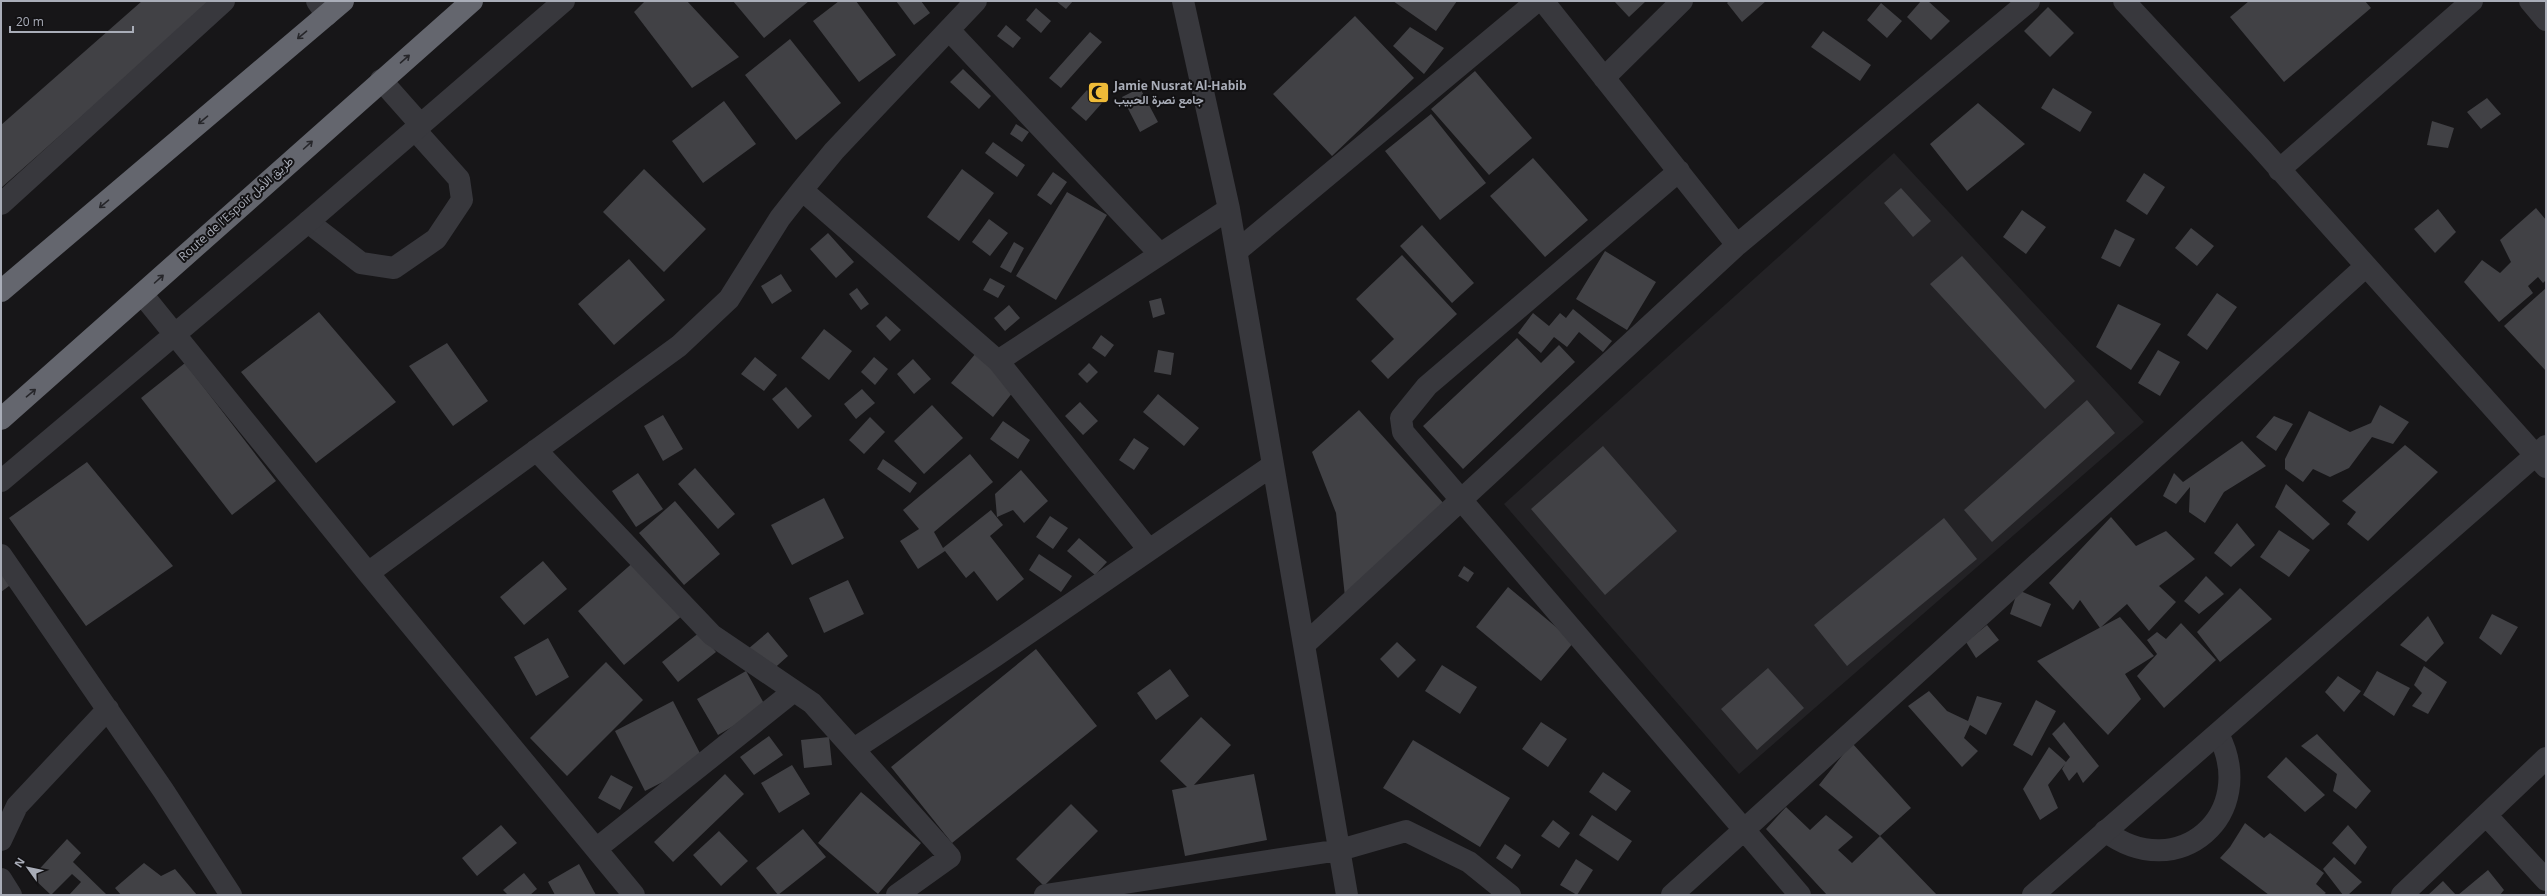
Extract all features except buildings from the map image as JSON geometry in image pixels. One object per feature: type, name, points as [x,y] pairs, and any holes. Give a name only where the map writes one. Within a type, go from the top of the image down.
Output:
[{"type":"highway","name":"Route de l’Espoir طريق الأمل","points":[[1,419],[381,80],[472,1]]},
{"type":"highway","points":[[1,291],[329,6]]},
{"type":"street","points":[[1,204],[224,1]]},
{"type":"street","points":[[1,481],[173,334],[308,222],[564,1]]},
{"type":"street","points":[[368,573],[679,346],[729,299],[780,218],[834,151],[976,1]]},
{"type":"street","points":[[1183,1],[1237,251],[1348,895]]},
{"type":"street","points":[[1237,251],[1537,1]]},
{"type":"street","points":[[1543,1],[1680,171],[1737,245]]},
{"type":"street","points":[[1604,78],[1682,1]]},
{"type":"street","points":[[1304,645],[1737,245],[2029,1]]},
{"type":"street","points":[[2033,895],[2542,456],[2365,267],[2279,170],[2124,1]]},
{"type":"street","points":[[2279,170],[2472,1]]},
{"type":"street","points":[[2530,1],[2546,20]]},
{"type":"street","points":[[949,30],[1160,254]]},
{"type":"street","points":[[308,222],[360,264],[394,268],[436,239],[462,200],[459,179],[381,80]]},
{"type":"street","points":[[1680,171],[1427,386],[1401,418],[1403,432],[1743,831],[1800,895]]},
{"type":"street","points":[[802,190],[998,361],[1149,550]]},
{"type":"street","points":[[998,361],[1229,209]]},
{"type":"street","points":[[1672,895],[2365,267]]},
{"type":"street","points":[[142,294],[368,573],[634,895]]},
{"type":"street","points":[[536,450],[712,635],[812,703],[950,857],[897,895]]},
{"type":"street","points":[[854,749],[1273,465]]},
{"type":"street","points":[[1,555],[108,709],[231,895]]},
{"type":"street","points":[[596,849],[794,691]]},
{"type":"street","points":[[1,840],[17,806],[108,709]]},
{"type":"street","points":[[2106,831],[2120,842],[2138,849],[2157,851],[2181,846],[2208,830],[2219,817],[2227,801],[2230,784],[2230,766],[2226,749],[2218,734]]},
{"type":"street","points":[[2402,895],[2546,758]]},
{"type":"street","points":[[2486,815],[2546,880]]},
{"type":"street","points":[[1045,895],[1340,850],[1406,831],[1469,862],[1510,895]]},
{"type":"street","points":[[1,879],[11,895]]},
{"type":"shaded area","points":[[1894,153],[2144,422],[1739,774],[1504,504]]},
{"type":"place","name":"Jamie Nusrat Al-Habib جامع نصرة الحبيب","points":[[1099,93]]}]
